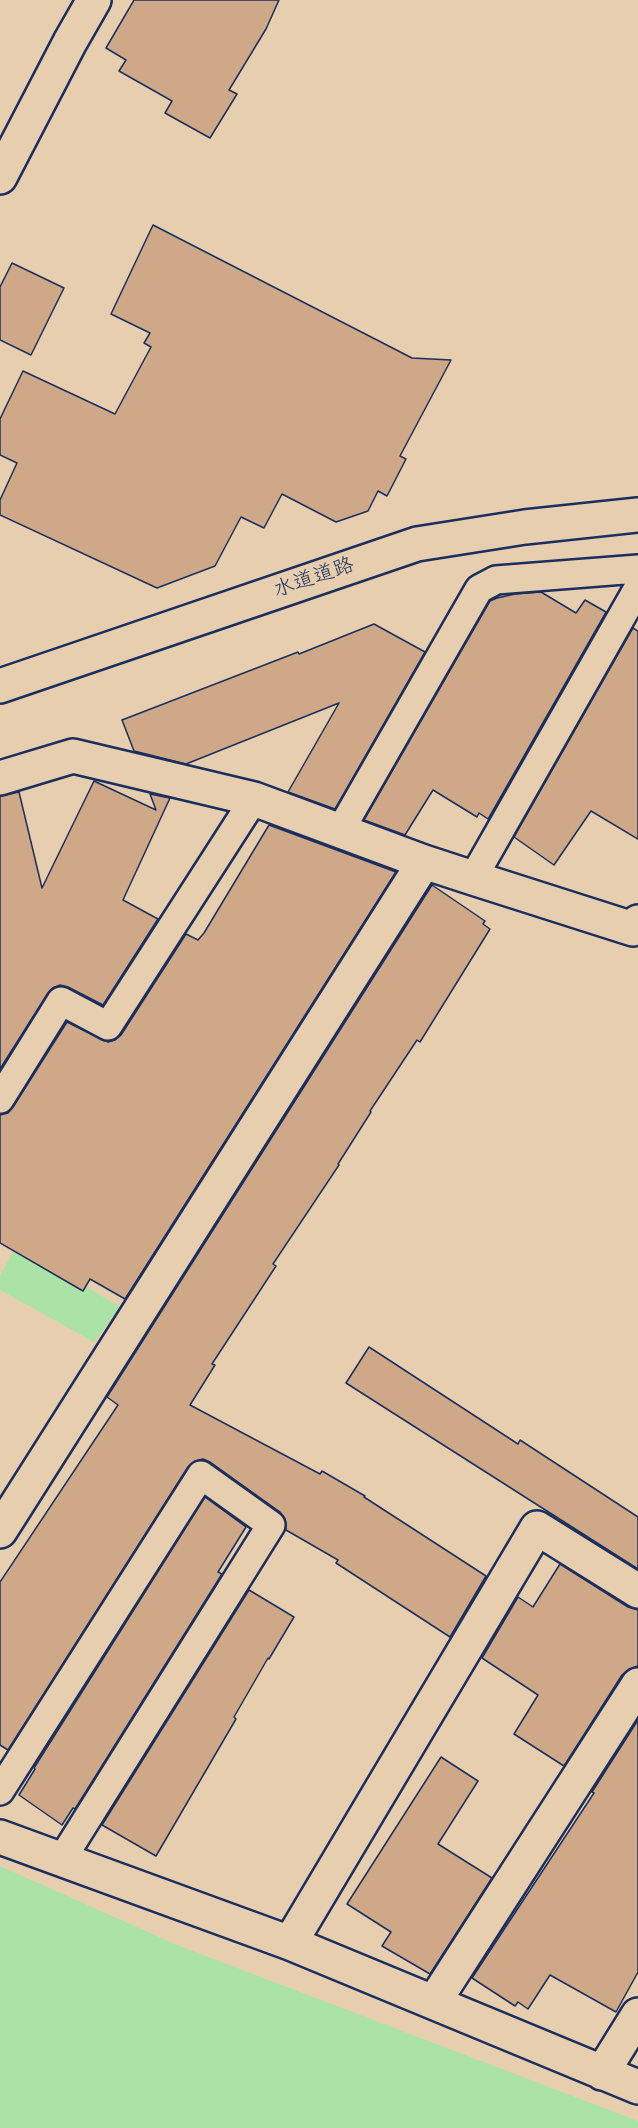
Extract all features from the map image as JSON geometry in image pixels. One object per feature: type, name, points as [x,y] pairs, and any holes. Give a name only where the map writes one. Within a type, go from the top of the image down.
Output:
[{"type":"street","points":[[0,177],[94,0]]},
{"type":"street","name":"水道道路","points":[[0,686],[417,544],[525,527],[638,515]]},
{"type":"street","points":[[0,778],[73,756],[254,799],[472,878],[633,929],[638,922]]},
{"type":"street","points":[[0,1531],[424,862]]},
{"type":"street","points":[[290,1943],[537,1528],[638,1591]]},
{"type":"street","points":[[434,2002],[638,1685]]},
{"type":"street","points":[[0,1837],[290,1943],[638,2087]]},
{"type":"street","points":[[602,2073],[638,2015]]},
{"type":"lane","points":[[340,831],[479,589],[496,580],[638,569]]},
{"type":"lane","points":[[472,878],[638,588]]},
{"type":"lane","points":[[0,1099],[62,1001],[108,1026],[254,799]]},
{"type":"lane","points":[[0,1791],[201,1475],[271,1525],[62,1859]]},
{"type":"green space","points":[[17,1245],[120,1307],[94,1342],[0,1290],[0,1276]]},
{"type":"green space","points":[[0,1866],[177,1945],[638,2121],[638,2128],[0,2128]]},
{"type":"building","points":[[134,0],[279,0],[266,29],[229,90],[237,94],[210,138],[165,113],[172,101],[119,71],[126,60],[106,48]]},
{"type":"building","points":[[153,225],[412,358],[451,360],[400,456],[406,459],[387,496],[378,491],[368,511],[336,522],[282,494],[264,528],[241,517],[215,566],[157,588],[0,515],[0,500],[17,463],[0,455],[0,419],[23,371],[115,414],[151,347],[144,343],[150,333],[111,314]]},
{"type":"building","points":[[12,263],[64,288],[31,355],[0,340],[0,287]]},
{"type":"building","points":[[541,592],[576,613],[585,600],[606,612],[488,819],[479,813],[477,817],[433,790],[405,835],[364,820],[490,601],[515,594]]},
{"type":"building","points":[[374,624],[425,652],[335,809],[288,792],[339,703],[186,764],[134,751],[122,720]]},
{"type":"building","points":[[633,628],[638,631],[638,839],[591,811],[554,865],[514,837]]},
{"type":"building","points":[[94,781],[156,810],[150,794],[170,798],[123,900],[158,919],[103,1005],[68,987],[60,985],[53,988],[0,1069],[0,796],[19,792],[42,888]]},
{"type":"building","points":[[269,825],[396,872],[125,1299],[90,1279],[83,1291],[0,1243],[0,1115],[8,1113],[13,1107],[67,1022],[108,1042],[121,1035],[186,934],[198,940],[204,933]]},
{"type":"building","points":[[432,885],[485,921],[483,924],[490,929],[420,1042],[417,1040],[370,1111],[339,1165],[273,1264],[276,1266],[212,1364],[215,1365],[190,1405],[320,1474],[322,1471],[365,1496],[486,1576],[450,1637],[336,1563],[338,1560],[286,1530],[285,1519],[280,1512],[210,1462],[203,1459],[195,1461],[188,1467],[8,1750],[0,1745],[0,1582],[118,1405],[107,1397]]},
{"type":"building","points":[[369,1347],[518,1444],[520,1440],[638,1517],[638,1569],[346,1383]]},
{"type":"building","points":[[205,1497],[246,1527],[218,1572],[222,1574],[75,1809],[73,1808],[62,1825],[19,1795]]},
{"type":"building","points":[[560,1564],[628,1607],[638,1610],[638,1666],[622,1675],[564,1766],[514,1734],[538,1695],[482,1658],[518,1597],[533,1607]]},
{"type":"building","points":[[249,1590],[294,1617],[268,1658],[234,1717],[236,1719],[156,1856],[102,1825]]},
{"type":"building","points":[[638,1720],[638,1972],[616,2012],[550,1975],[528,2009],[518,2002],[515,2006],[472,1978],[594,1793],[592,1792]]},
{"type":"building","points":[[441,1757],[478,1781],[438,1844],[492,1878],[430,1974],[382,1946],[391,1932],[347,1904]]}]
